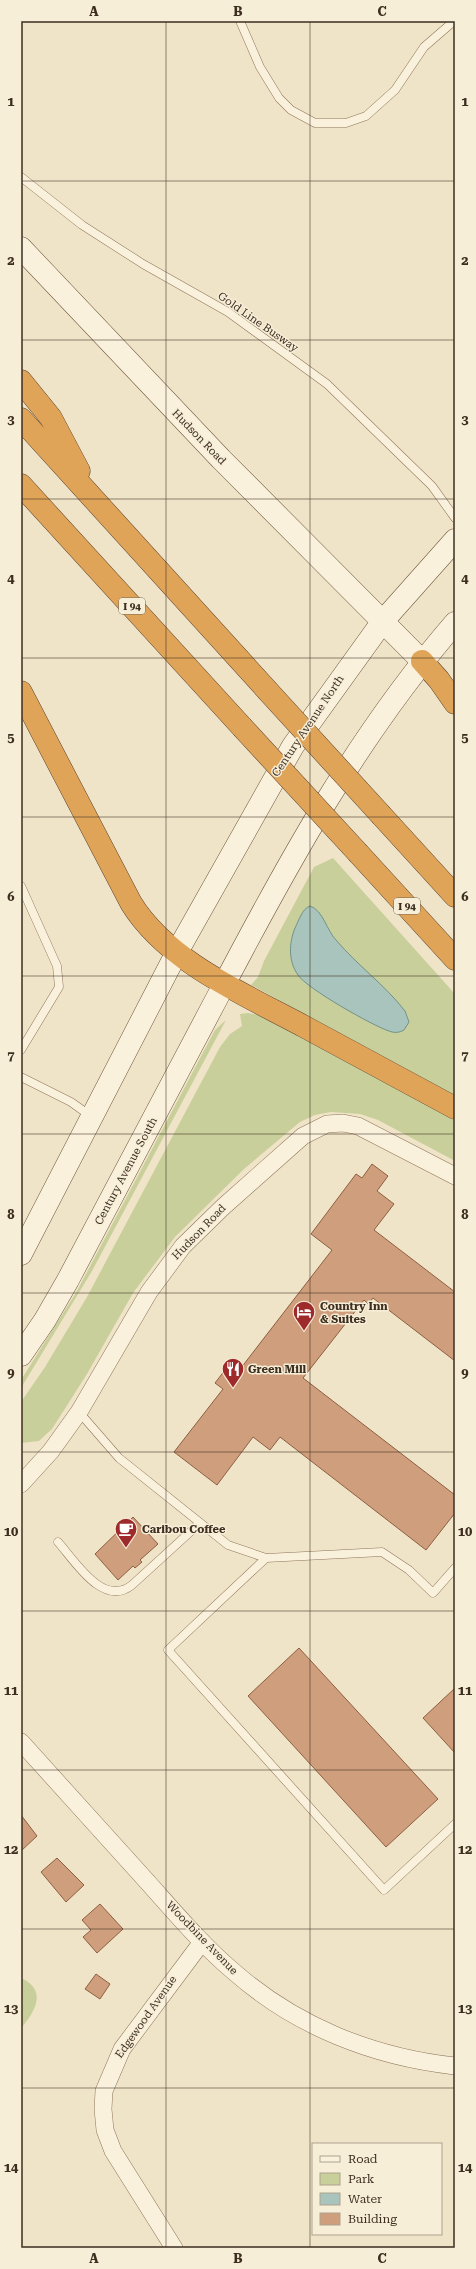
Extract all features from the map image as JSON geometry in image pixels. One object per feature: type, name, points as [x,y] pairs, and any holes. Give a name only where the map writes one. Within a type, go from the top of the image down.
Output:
[{"type":"highway","points":[[21,381],[51,418],[95,500]]},
{"type":"highway","points":[[21,419],[455,896]]},
{"type":"highway","name":"I 94","points":[[21,485],[455,959]]},
{"type":"highway","points":[[422,661],[439,680],[455,703]]},
{"type":"highway","points":[[21,692],[137,912],[156,935],[177,952],[224,984],[455,1108]]},
{"type":"main road","name":"Hudson Road","points":[[21,248],[226,464],[422,661]]},
{"type":"main road","name":"Century Avenue North","points":[[177,952],[293,746],[383,621],[455,540]]},
{"type":"main road","points":[[224,984],[276,886],[332,790],[370,732],[422,661],[455,623]]},
{"type":"main road","points":[[21,1254],[177,952]]},
{"type":"main road","name":"Century Avenue South","points":[[21,1355],[45,1320],[68,1280],[224,984]]},
{"type":"street","name":"Hudson Road","points":[[22,1482],[51,1451],[79,1412],[140,1305],[171,1261],[223,1206],[310,1131],[336,1123],[358,1126],[455,1176]]},
{"type":"street","name":"Woodbine Avenue","points":[[21,1742],[202,1942],[232,1971],[261,1994],[290,2013],[324,2030],[384,2053],[455,2066]]},
{"type":"street","name":"Edgewood Avenue","points":[[174,2248],[112,2151],[105,2130],[103,2109],[104,2091],[122,2049],[202,1942]]},
{"type":"lane","points":[[240,21],[260,67],[279,98],[292,110],[315,123],[346,123],[366,116],[395,90],[424,47],[454,21]]},
{"type":"lane","name":"Gold Line Busway","points":[[21,177],[82,225],[143,264],[228,312],[327,384],[432,486],[455,518]]},
{"type":"lane","points":[[21,886],[57,966],[59,987],[21,1050]]},
{"type":"lane","points":[[21,1077],[71,1102],[93,1117]]},
{"type":"lane","points":[[79,1412],[119,1458],[228,1545],[266,1558],[382,1552],[409,1570],[433,1592],[455,1568]]},
{"type":"lane","points":[[58,1542],[95,1583],[107,1590],[119,1591],[135,1582],[200,1523]]},
{"type":"lane","points":[[266,1558],[168,1650],[384,1890],[455,1824]]},
{"type":"green space","points":[[333,858],[455,994],[455,1098],[410,1071],[251,985],[258,977],[264,961],[314,867]]},
{"type":"green space","points":[[248,1013],[259,1015],[455,1119],[455,1161],[378,1120],[360,1114],[331,1112],[315,1115],[300,1122],[244,1169],[175,1237],[133,1293],[87,1374],[52,1429],[39,1441],[21,1443],[21,1402],[45,1367],[87,1297],[220,1047],[230,1034],[242,1026],[240,1014]]},
{"type":"green space","points":[[226,1020],[92,1271],[21,1388],[21,1380],[77,1291],[215,1030]]},
{"type":"green space","points":[[21,1978],[29,1983],[37,1995],[31,2015],[21,2028]]},
{"type":"water","points":[[310,906],[322,916],[333,936],[344,949],[389,992],[405,1011],[409,1022],[404,1030],[393,1032],[369,1022],[313,989],[298,975],[292,964],[290,952],[292,940],[295,928],[301,915],[307,907]]},
{"type":"building","name":"Country Inn & Suites","points":[[372,1164],[388,1176],[377,1191],[394,1204],[374,1230],[455,1292],[455,1361],[373,1298],[368,1304],[364,1300],[303,1378],[455,1495],[455,1513],[426,1550],[280,1437],[270,1450],[253,1437],[217,1485],[174,1452],[223,1389],[215,1383],[225,1370],[234,1377],[332,1250],[311,1234],[356,1174],[362,1178]]},
{"type":"building","name":"Caribou Coffee","points":[[133,1517],[158,1544],[140,1560],[142,1562],[135,1568],[133,1566],[118,1580],[95,1554]]},
{"type":"building","points":[[299,1648],[438,1799],[386,1847],[248,1696]]},
{"type":"building","points":[[455,1688],[455,1753],[423,1718]]},
{"type":"building","points":[[21,1815],[37,1836],[21,1851]]},
{"type":"building","points":[[57,1858],[84,1885],[66,1902],[41,1872]]},
{"type":"building","points":[[100,1904],[123,1929],[97,1953],[83,1937],[91,1930],[82,1920]]},
{"type":"building","points":[[96,1974],[110,1984],[100,1999],[85,1989]]},
{"type":"place","name":"Country Inn & Suites","points":[[304,1332]]},
{"type":"place","name":"Green Mill","points":[[233,1388]]},
{"type":"place","name":"Caribou Coffee","points":[[126,1548]]}]
